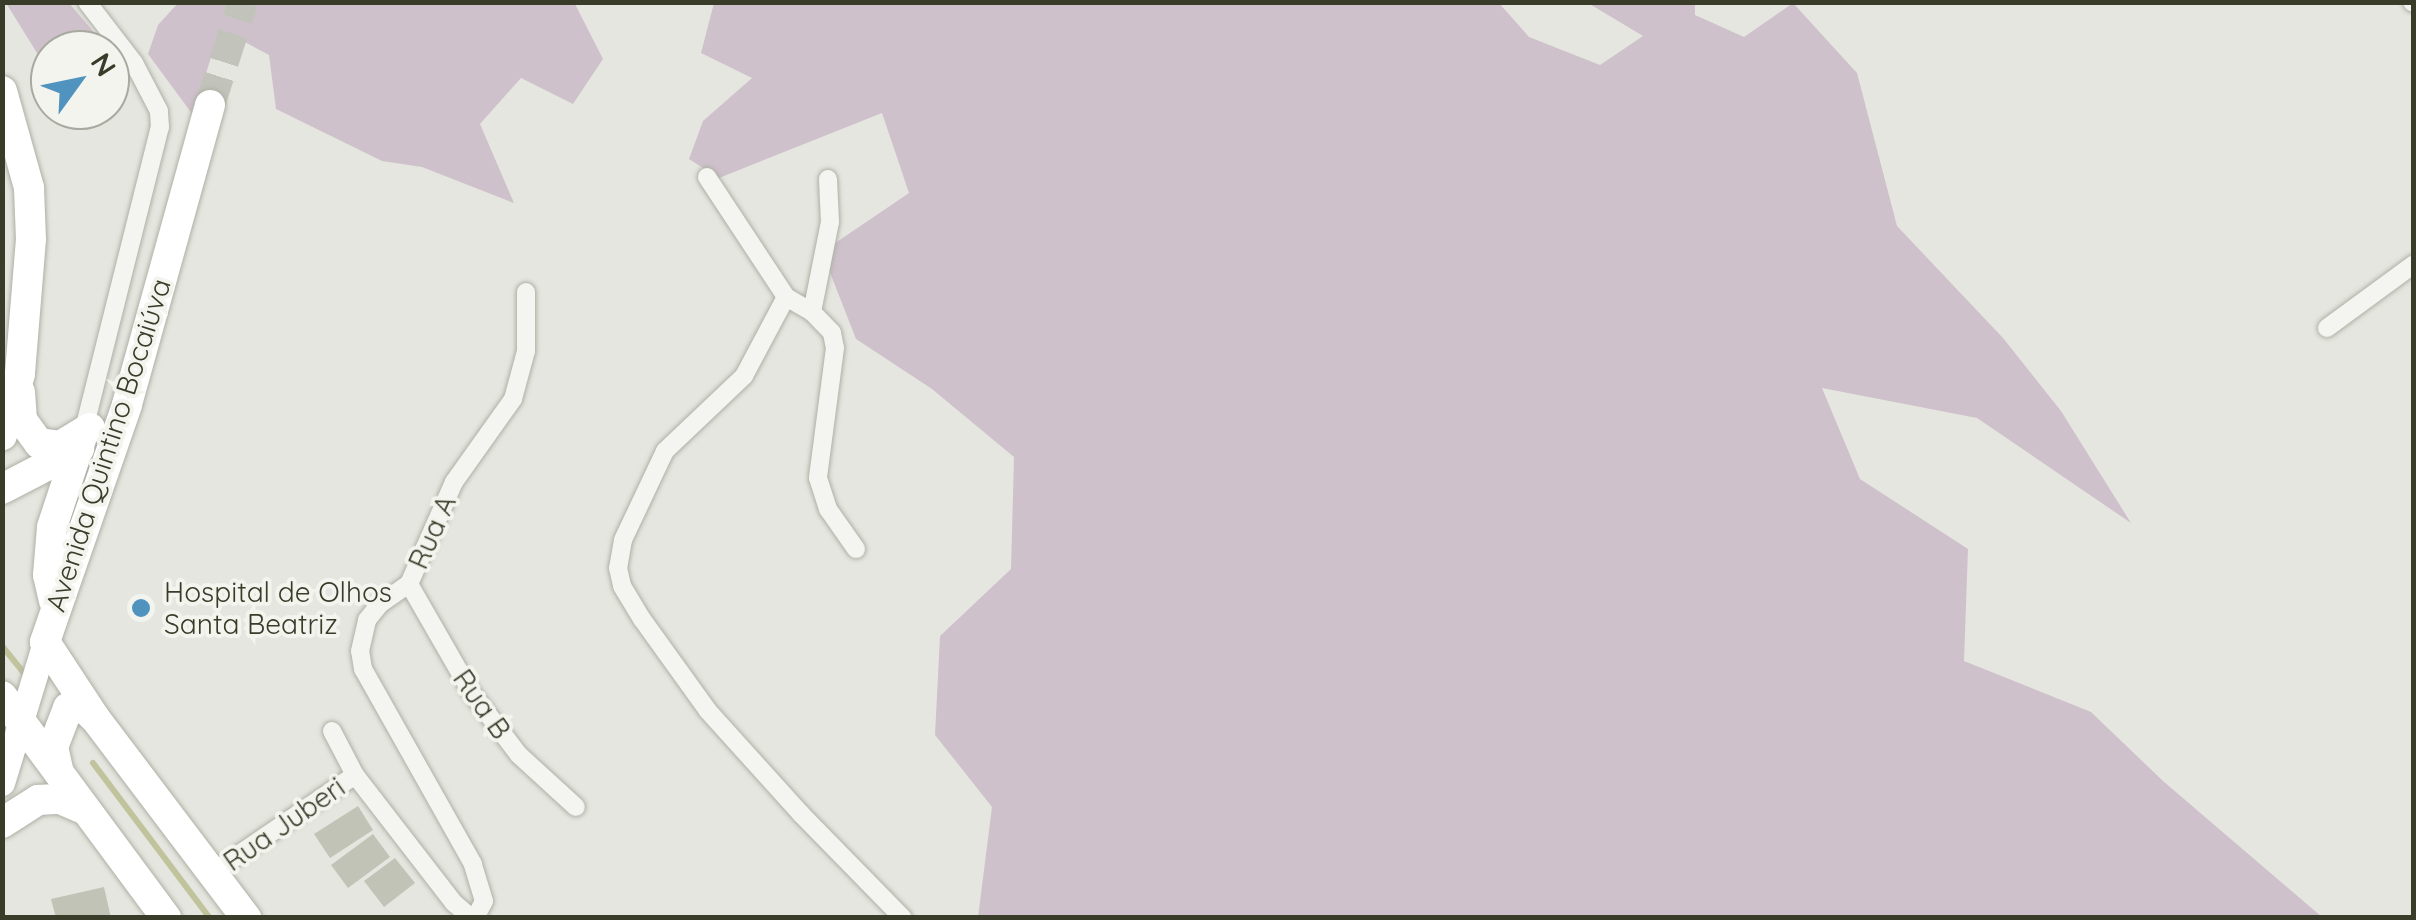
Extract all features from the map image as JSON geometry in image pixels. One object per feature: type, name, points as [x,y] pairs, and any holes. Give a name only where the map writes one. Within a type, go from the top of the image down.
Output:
[{"type":"main road","points":[[2,91],[29,188],[30,285],[20,374],[22,420],[32,437],[54,447],[81,441]]},
{"type":"main road","name":"Avenida Quintino Bocaiúva","points":[[2,783],[55,604],[127,405],[210,105]]},
{"type":"main road","points":[[2,434],[20,374]]},
{"type":"main road","points":[[2,489],[81,441],[127,405]]},
{"type":"main road","points":[[55,604],[47,556],[81,441]]},
{"type":"main road","points":[[45,642],[95,718],[246,918]]},
{"type":"main road","points":[[2,696],[166,918]]},
{"type":"main road","points":[[63,782],[53,747],[68,708],[83,707],[95,718]]},
{"type":"main road","points":[[2,823],[38,800],[60,799],[84,809]]},
{"type":"street","points":[[81,441],[160,126],[151,92],[87,2]]},
{"type":"street","points":[[707,177],[786,297],[812,312],[834,340],[818,478],[828,509],[856,550]]},
{"type":"street","points":[[812,312],[830,222],[828,180]]},
{"type":"street","points":[[2327,328],[2414,264]]},
{"type":"street","name":"Rua A","points":[[332,731],[355,775],[454,903],[473,918],[484,900],[472,864],[363,669],[360,651],[368,620],[380,604],[410,584],[454,482],[513,399],[526,351],[526,292]]},
{"type":"street","points":[[786,297],[744,376],[666,451],[622,540],[618,568],[622,586],[642,619],[708,711],[800,814],[904,918]]},
{"type":"street","name":"Rua B","points":[[410,584],[471,692],[520,756],[576,807]]},
{"type":"street","name":"Rua Juberi","points":[[212,874],[355,775]]},
{"type":"shaded area","points":[[574,2],[603,59],[573,104],[521,78],[480,124],[514,203],[422,167],[382,161],[276,109],[269,55],[228,33],[213,51],[193,115],[148,54],[158,25],[178,3]]},
{"type":"shaded area","points":[[6,3],[69,3],[92,30],[30,30],[30,42]]},
{"type":"shaded area","points":[[714,3],[1499,3],[1529,37],[1600,65],[1643,36],[1588,3],[1695,3],[1695,15],[1744,37],[1793,3],[1857,73],[1897,226],[2003,338],[2061,411],[2131,523],[1977,418],[1822,388],[1860,479],[1968,549],[1964,661],[2091,712],[2163,781],[2322,917],[978,917],[992,807],[935,735],[940,636],[1011,569],[1014,457],[932,389],[856,339],[822,252],[909,193],[882,113],[719,178],[689,159],[703,121],[752,78],[701,53]]},
{"type":"building","points":[[358,806],[373,830],[330,858],[314,834]]},
{"type":"building","points":[[373,834],[390,857],[348,888],[331,865]]},
{"type":"building","points":[[395,858],[415,883],[384,907],[364,881]]},
{"type":"building","points":[[104,887],[111,918],[56,918],[51,899]]},
{"type":"waterway","points":[[2,646],[24,673]]},
{"type":"waterway","points":[[93,763],[210,918]]},
{"type":"tunnel","points":[[210,105],[243,2]]},
{"type":"place","name":"Hospital de Olhos Santa Beatriz","points":[[141,608]]}]
